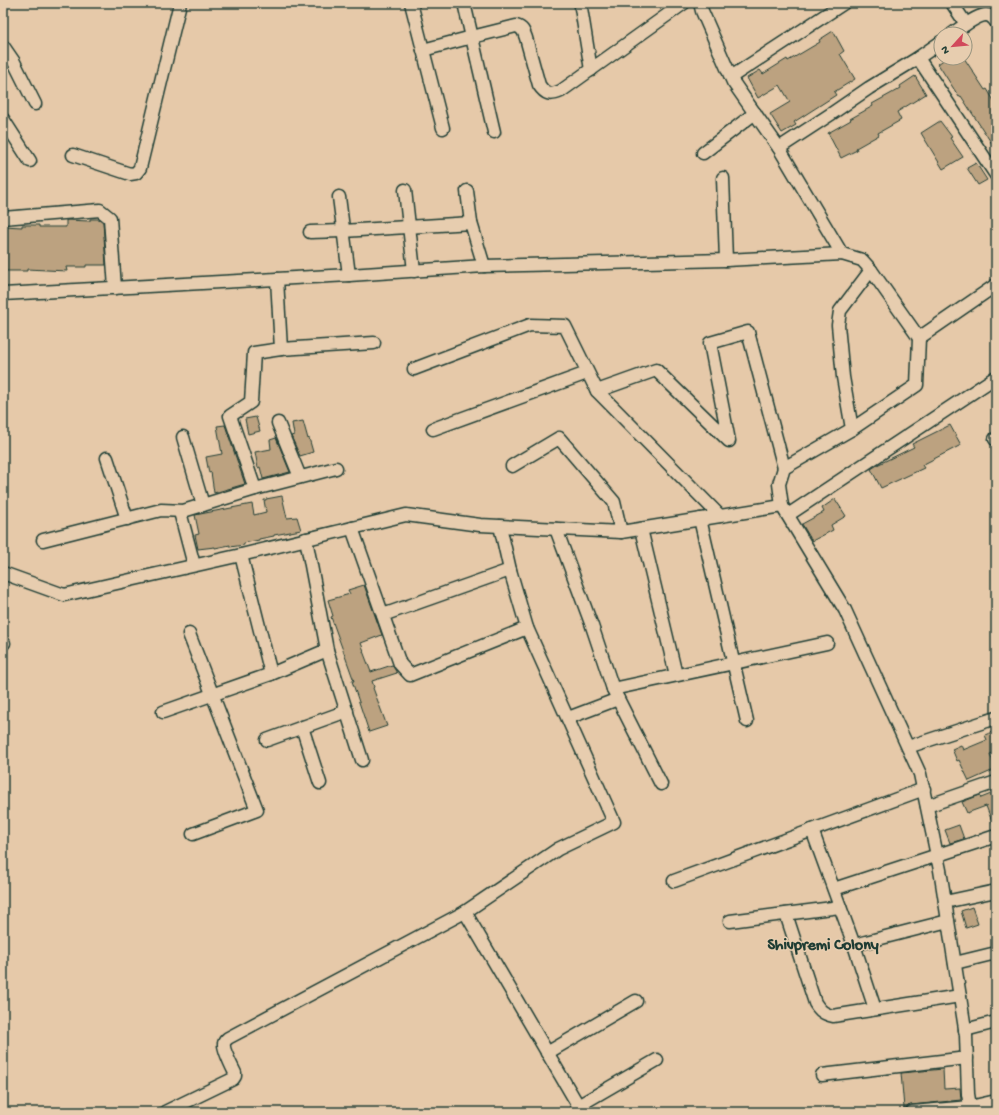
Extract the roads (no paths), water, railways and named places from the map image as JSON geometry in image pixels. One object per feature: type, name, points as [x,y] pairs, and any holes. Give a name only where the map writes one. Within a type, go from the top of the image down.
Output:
[{"type":"street","points":[[73,155],[130,174],[136,173],[140,168],[180,3]]},
{"type":"street","points":[[411,3],[443,128]]},
{"type":"street","points":[[464,3],[494,132]]},
{"type":"street","points":[[583,3],[581,8],[591,70]]},
{"type":"street","points":[[423,50],[472,36],[516,26],[521,27],[526,38],[539,85],[549,94],[556,93],[591,70],[684,3]]},
{"type":"street","points":[[700,3],[702,11],[731,77],[779,148],[842,254]]},
{"type":"street","points":[[731,77],[844,3]]},
{"type":"street","points":[[952,3],[966,24]]},
{"type":"street","points":[[963,26],[987,15],[996,22]]},
{"type":"street","points":[[3,46],[14,62],[35,104]]},
{"type":"street","points":[[779,148],[933,48]]},
{"type":"street","points":[[918,58],[996,175]]},
{"type":"street","points":[[703,153],[755,113]]},
{"type":"street","points":[[3,119],[30,161]]},
{"type":"street","points":[[723,178],[726,260]]},
{"type":"street","points":[[405,190],[414,271]]},
{"type":"street","points":[[467,191],[471,223],[484,266]]},
{"type":"street","points":[[340,197],[349,275]]},
{"type":"street","points":[[3,218],[100,210],[110,218],[115,288]]},
{"type":"street","points":[[310,232],[343,232],[471,223]]},
{"type":"street","points":[[3,294],[484,266],[726,260],[842,254],[862,260],[871,270],[919,338],[917,385],[852,428],[784,468]]},
{"type":"street","points":[[852,428],[842,377],[838,325],[840,311],[871,270]]},
{"type":"street","points":[[277,279],[280,348]]},
{"type":"street","points":[[919,338],[996,285]]},
{"type":"street","points":[[414,369],[530,325],[565,326],[597,391],[720,516]]},
{"type":"street","points":[[597,391],[656,370],[729,441],[710,343],[748,332],[784,468],[779,484],[785,510],[845,610],[920,774],[937,855],[955,962],[965,1030],[970,1110]]},
{"type":"street","points":[[255,489],[230,416],[251,402],[254,353],[280,348],[374,344]]},
{"type":"street","points":[[433,429],[587,373]]},
{"type":"street","points":[[3,573],[64,595],[241,555],[406,515],[480,525],[621,532],[720,516],[785,510],[996,377]]},
{"type":"street","points":[[278,423],[300,477]]},
{"type":"street","points":[[183,437],[203,505]]},
{"type":"street","points":[[512,466],[559,438],[614,502],[621,532]]},
{"type":"street","points":[[107,458],[127,519]]},
{"type":"street","points":[[44,540],[161,510],[184,511],[255,489],[336,468]]},
{"type":"street","points":[[184,511],[180,512],[194,565]]},
{"type":"street","points":[[700,519],[747,721]]},
{"type":"street","points":[[165,1112],[234,1079],[235,1076],[224,1048],[225,1041],[228,1038],[465,912],[558,849],[614,822],[526,628],[500,526]]},
{"type":"street","points":[[352,528],[400,664],[410,675],[526,628]]},
{"type":"street","points":[[556,529],[592,626],[615,694],[661,784]]},
{"type":"street","points":[[641,529],[676,675]]},
{"type":"street","points":[[306,539],[327,650],[362,760]]},
{"type":"street","points":[[241,555],[271,674]]},
{"type":"street","points":[[383,615],[510,570]]},
{"type":"street","points":[[189,634],[257,810],[193,834]]},
{"type":"street","points":[[568,718],[615,694],[676,675],[827,643]]},
{"type":"street","points":[[163,712],[271,674],[327,650]]},
{"type":"street","points":[[267,740],[346,711]]},
{"type":"street","points":[[908,747],[996,718]]},
{"type":"street","points":[[302,727],[320,783]]},
{"type":"street","points":[[927,806],[996,782]]},
{"type":"street","points":[[674,881],[924,789]]},
{"type":"street","points":[[812,830],[854,945],[874,1009]]},
{"type":"street","points":[[834,889],[996,836]]},
{"type":"street","points":[[945,902],[996,891]]},
{"type":"street","points":[[730,921],[840,907]]},
{"type":"street","points":[[465,912],[580,1109],[657,1060]]},
{"type":"street","points":[[786,914],[815,1004],[825,1014],[833,1016],[960,996]]},
{"type":"street","points":[[854,945],[948,921]]},
{"type":"street","points":[[955,962],[996,953]]},
{"type":"street","points":[[547,1053],[636,1001]]},
{"type":"street","points":[[965,1030],[996,1022]]},
{"type":"street","points":[[822,1075],[967,1058]]},
{"type":"street","points":[[912,1112],[970,1110],[996,1101]]},
{"type":"district","name":"Shivpremi Colony","points":[[823,943]]}]
